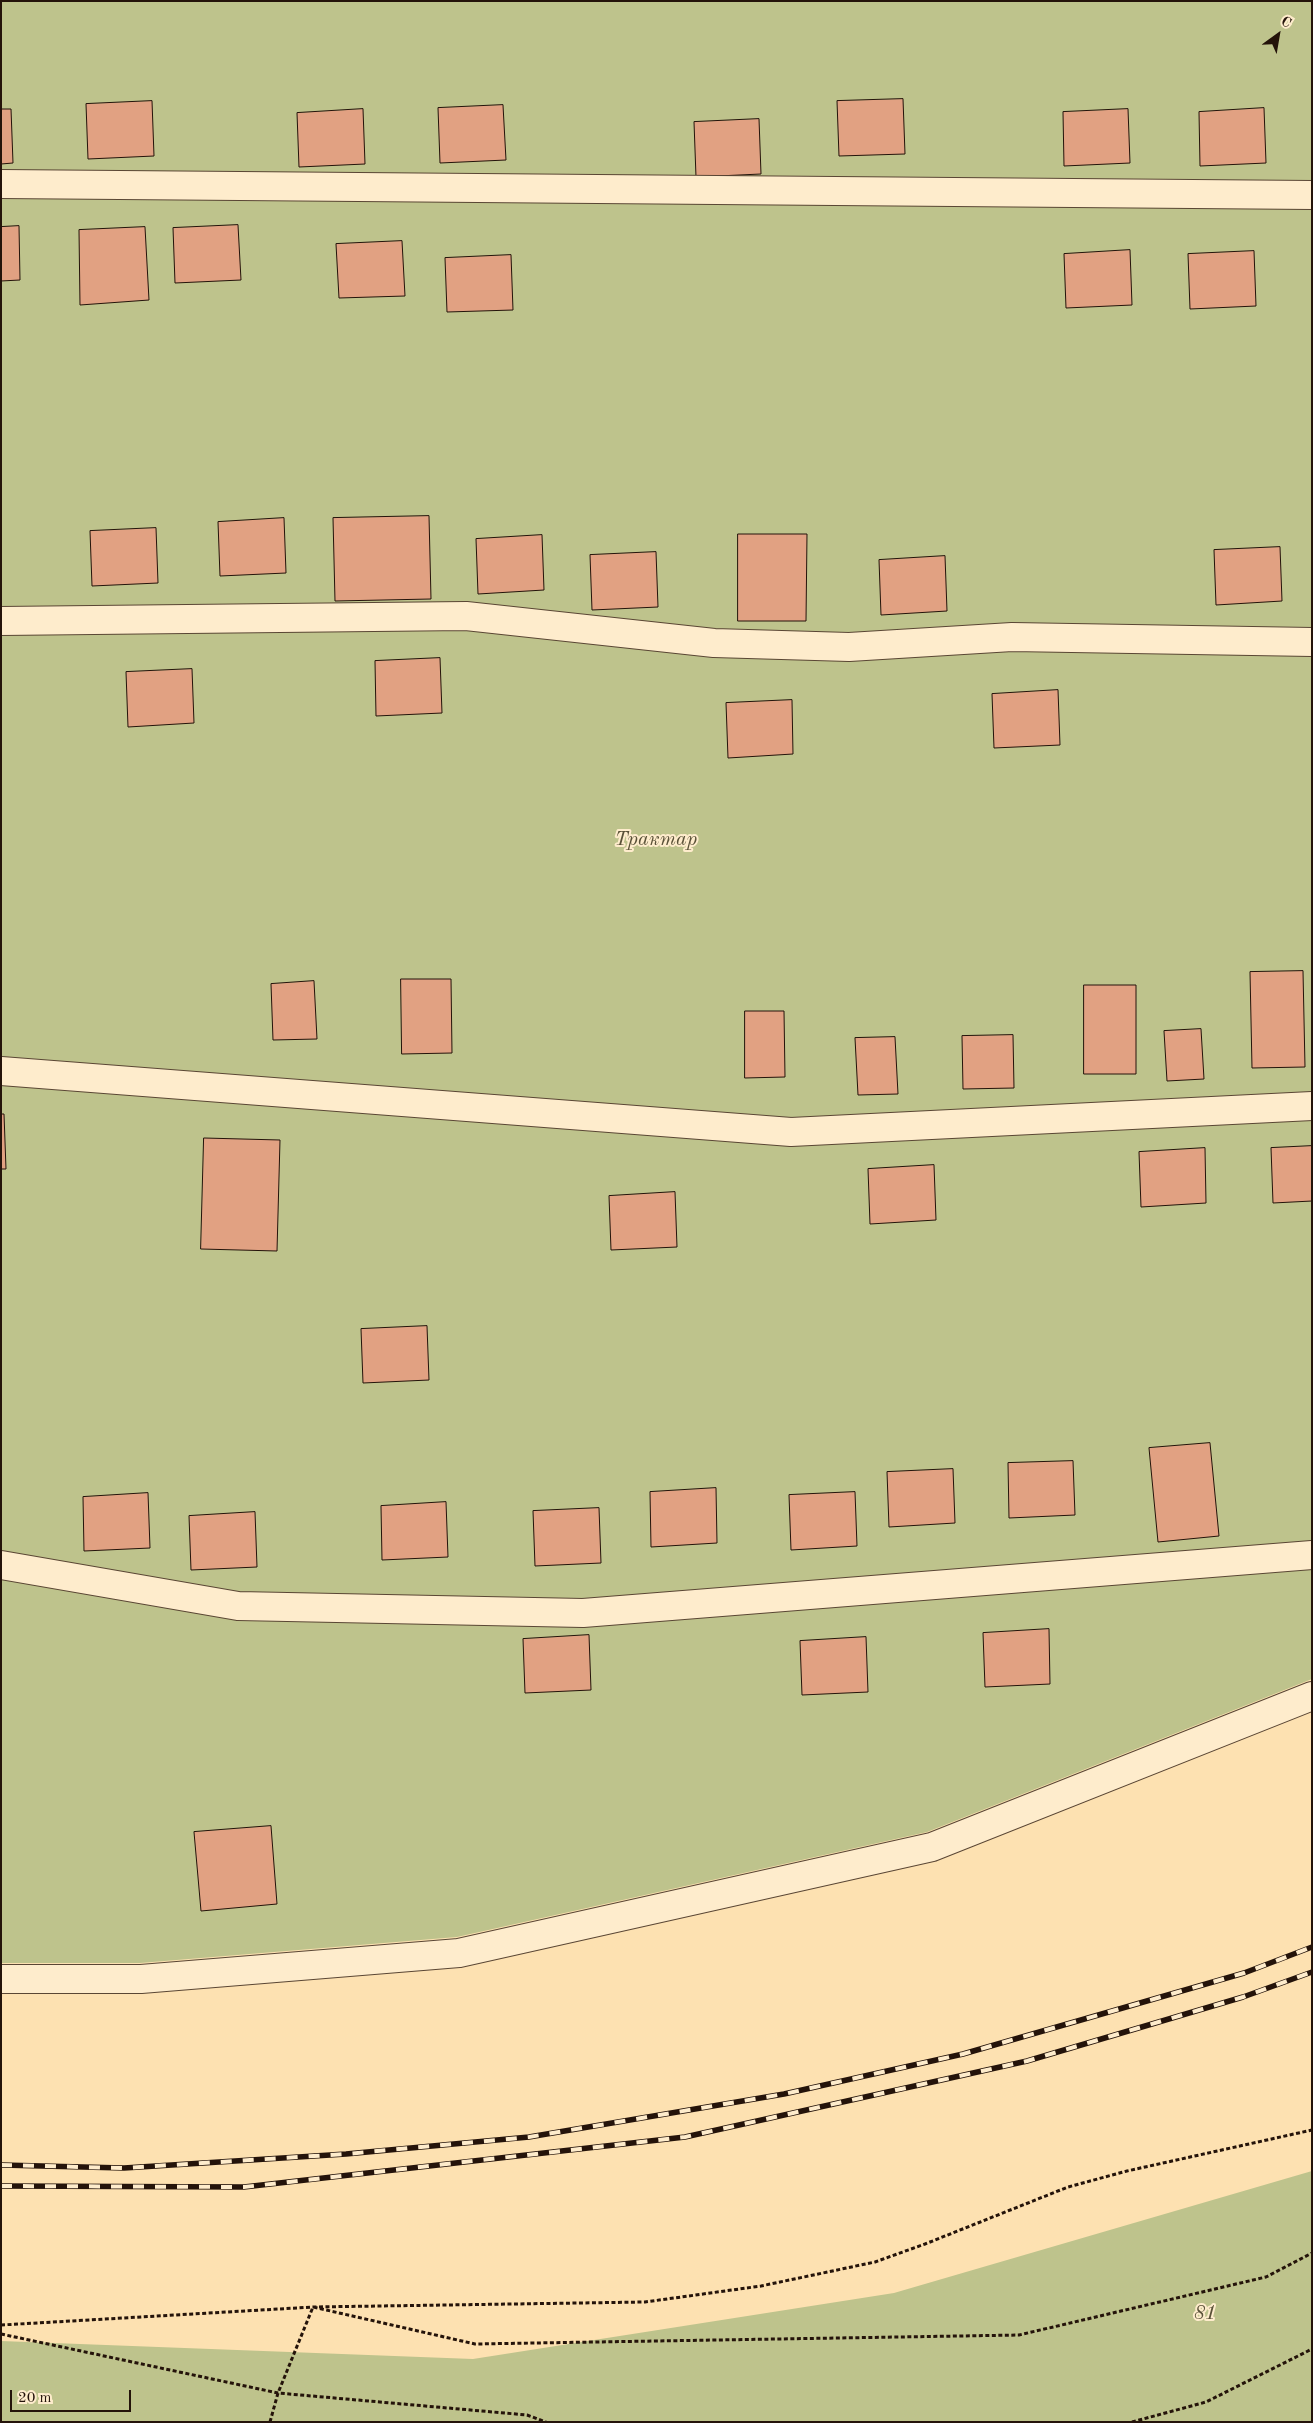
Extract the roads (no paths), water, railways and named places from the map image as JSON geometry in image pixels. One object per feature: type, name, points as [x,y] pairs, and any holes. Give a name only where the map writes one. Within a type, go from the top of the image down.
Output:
[{"type":"street","points":[[1,184],[1312,195]]},
{"type":"street","points":[[1,621],[466,616],[714,643],[849,647],[1012,636],[1312,642]]},
{"type":"street","points":[[1,1071],[791,1132],[1312,1106]]},
{"type":"street","points":[[1,1565],[238,1606],[583,1613],[1312,1555]]},
{"type":"street","points":[[1,1979],[141,1979],[459,1953],[932,1847],[1312,1696]]},
{"type":"railway","points":[[1,2165],[124,2168],[346,2154],[529,2137],[784,2094],[963,2054],[1244,1973],[1312,1947]]},
{"type":"railway","points":[[1,2186],[244,2187],[685,2137],[1027,2061],[1243,1997],[1312,1972]]},
{"type":"park label","name":"Трактар","points":[[656,840]]},
{"type":"park label","name":"81","points":[[1205,2314]]}]
